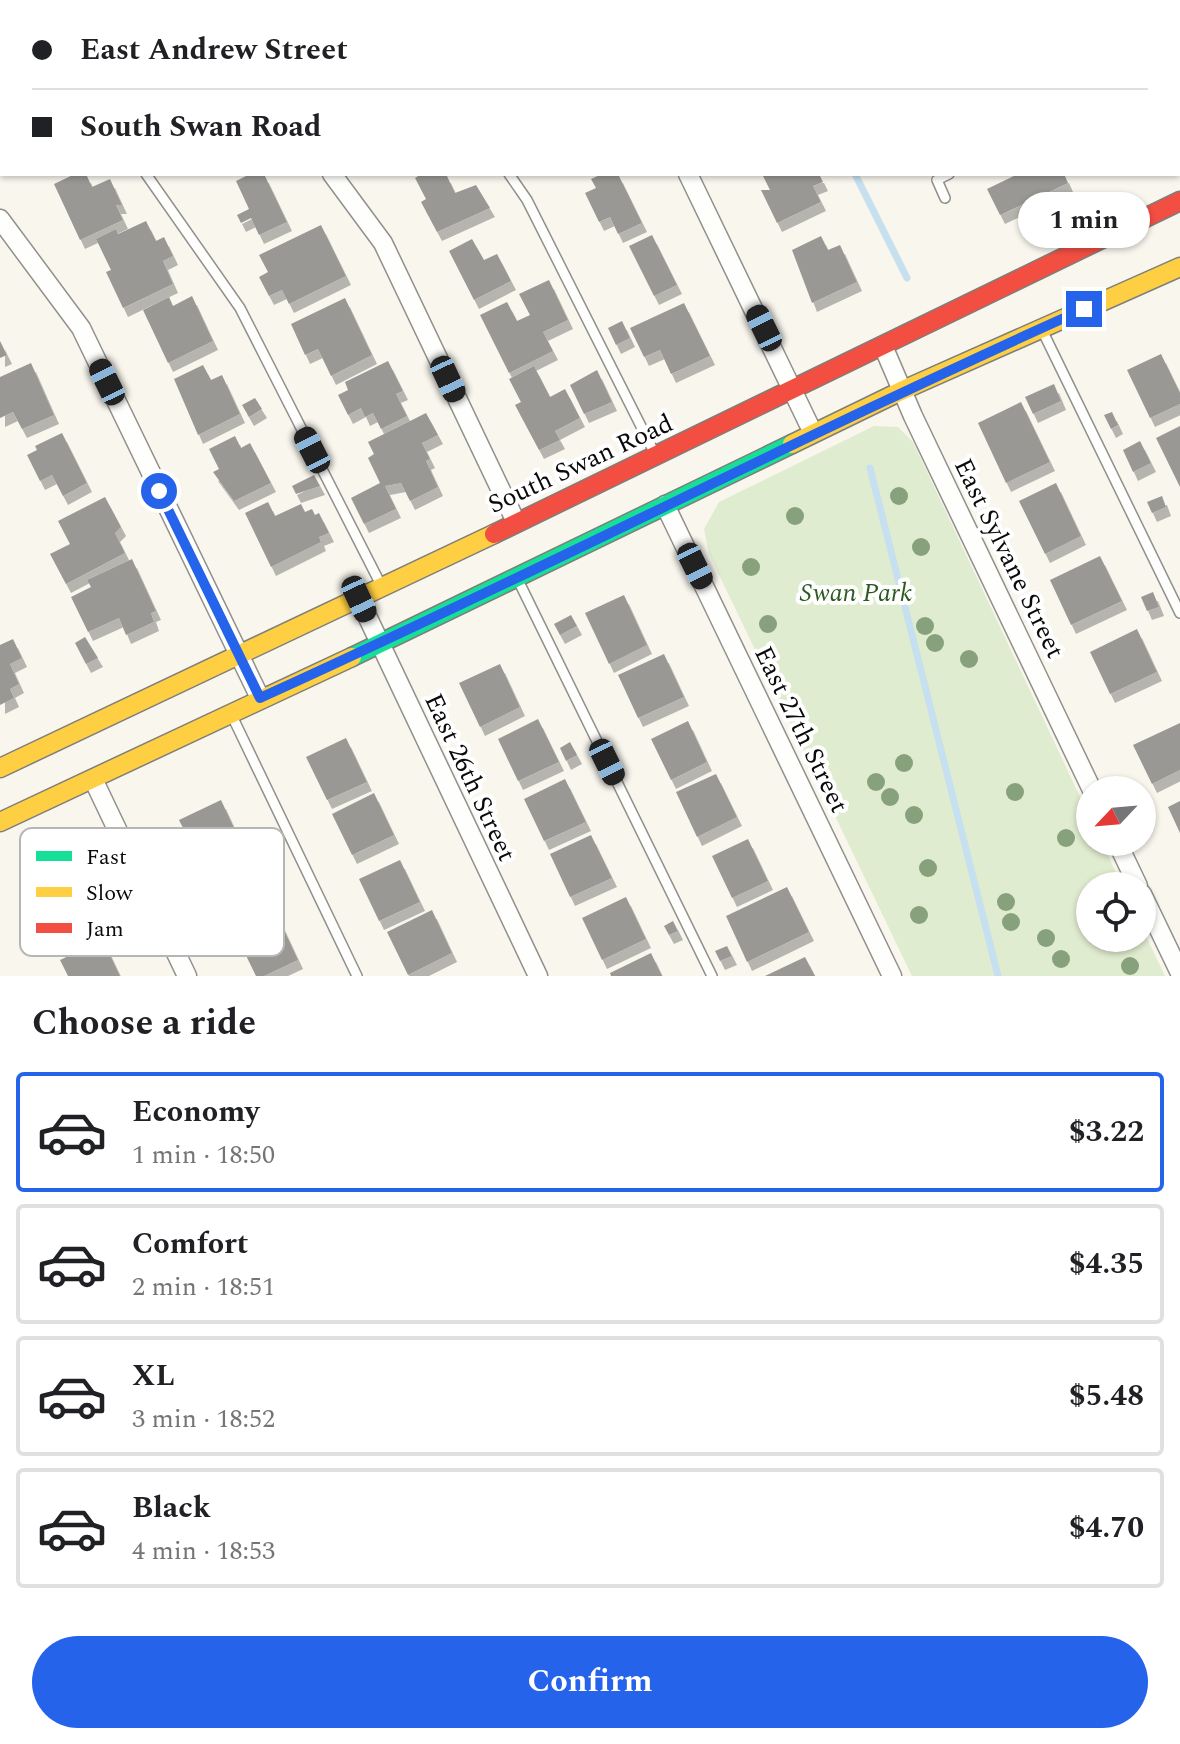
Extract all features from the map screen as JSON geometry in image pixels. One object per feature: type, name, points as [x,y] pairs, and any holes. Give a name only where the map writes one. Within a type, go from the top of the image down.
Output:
[{"type":"main road","name":"South Swan Road","points":[[0,768],[657,457],[792,387],[1180,201]]},
{"type":"main road","points":[[0,822],[380,644],[901,391],[1180,267]]},
{"type":"street","points":[[333,176],[383,243],[516,522]]},
{"type":"street","points":[[689,176],[813,433]]},
{"type":"street","points":[[0,219],[81,328],[260,698]]},
{"type":"street","name":"East Sylvane Street","points":[[883,346],[901,391],[1085,776]]},
{"type":"street","name":"East 27th Street","points":[[665,505],[892,976]]},
{"type":"street","name":"East 26th Street","points":[[359,599],[538,976]]},
{"type":"street","points":[[93,779],[116,828]]},
{"type":"street","points":[[1156,923],[1180,973]]},
{"type":"street","points":[[177,956],[187,976]]},
{"type":"lane","points":[[147,176],[240,308],[383,588]]},
{"type":"lane","points":[[510,176],[527,200],[657,457]]},
{"type":"lane","points":[[945,176],[937,180],[945,198]]},
{"type":"lane","points":[[1041,329],[1180,613]]},
{"type":"lane","points":[[517,576],[712,976]]},
{"type":"lane","points":[[230,712],[357,976]]},
{"type":"green space","name":"Swan Park","points":[[874,426],[898,427],[913,442],[1076,788],[1076,856],[1108,856],[1116,872],[1076,872],[1076,952],[1154,952],[1165,976],[912,976],[709,554],[704,529],[719,502]]},
{"type":"building","points":[[71,176],[87,176],[92,187],[110,179],[122,205],[116,205],[123,220],[80,240],[54,184]]},
{"type":"building","points":[[246,176],[265,176],[287,222],[259,235],[251,218],[241,223],[237,215],[249,209],[236,181]]},
{"type":"building","points":[[447,176],[455,193],[476,185],[490,208],[437,232],[421,202],[426,199],[415,178]]},
{"type":"building","points":[[619,176],[642,223],[618,234],[610,217],[599,222],[585,193],[596,188],[591,179]]},
{"type":"building","points":[[763,176],[820,176],[823,182],[813,186],[821,202],[777,223],[761,190],[770,190]]},
{"type":"building","points":[[1014,176],[1065,176],[1068,183],[1000,215],[987,189]]},
{"type":"building","points":[[146,221],[156,241],[164,237],[173,256],[163,261],[173,284],[123,308],[106,272],[111,270],[96,239],[116,229],[118,234]]},
{"type":"building","points":[[321,225],[346,276],[289,304],[282,290],[269,296],[259,277],[268,272],[259,255]]},
{"type":"building","points":[[652,235],[677,285],[654,296],[629,246]]},
{"type":"building","points":[[821,236],[828,250],[840,245],[857,282],[812,303],[792,250]]},
{"type":"building","points":[[472,239],[484,260],[497,254],[511,281],[474,300],[449,251]]},
{"type":"building","points":[[549,280],[568,320],[543,332],[553,351],[509,373],[480,315],[507,302],[517,321],[530,315],[519,294]]},
{"type":"building","points":[[192,296],[213,341],[168,363],[143,310],[169,297],[173,306]]},
{"type":"building","points":[[345,298],[372,355],[331,376],[318,349],[305,355],[291,324]]},
{"type":"building","points":[[684,303],[710,356],[671,374],[660,350],[644,357],[630,328]]},
{"type":"building","points":[[622,321],[630,338],[616,345],[608,328]]},
{"type":"building","points":[[0,341],[7,355],[0,358]]},
{"type":"building","points":[[1161,354],[1180,393],[1180,404],[1150,418],[1127,370]]},
{"type":"building","points":[[388,361],[403,391],[396,394],[407,416],[381,429],[373,413],[365,417],[361,408],[348,415],[338,395],[348,390],[345,382]]},
{"type":"building","points":[[31,363],[54,415],[22,429],[13,412],[0,418],[0,377]]},
{"type":"building","points":[[203,365],[211,380],[222,375],[240,414],[198,435],[174,379]]},
{"type":"building","points":[[534,366],[550,397],[565,389],[580,418],[555,431],[560,440],[539,450],[515,405],[521,402],[509,379]]},
{"type":"building","points":[[597,370],[612,402],[584,414],[570,385]]},
{"type":"building","points":[[1054,384],[1061,401],[1033,414],[1025,397]]},
{"type":"building","points":[[255,398],[262,409],[249,417],[242,405]]},
{"type":"building","points":[[1021,402],[1050,462],[1006,483],[978,423]]},
{"type":"building","points":[[1112,412],[1118,425],[1111,429],[1104,415]]},
{"type":"building","points":[[426,413],[438,435],[422,443],[438,487],[410,501],[401,483],[385,486],[396,509],[364,524],[351,498],[380,483],[368,458],[374,454],[368,442]]},
{"type":"building","points":[[1180,426],[1180,487],[1156,438]]},
{"type":"building","points":[[62,433],[87,483],[63,496],[52,475],[40,481],[27,455],[37,450],[35,446]]},
{"type":"building","points":[[235,436],[241,448],[250,443],[271,483],[234,501],[213,472],[219,469],[209,449]]},
{"type":"building","points":[[1140,441],[1151,463],[1133,472],[1123,450]]},
{"type":"building","points":[[314,475],[320,486],[296,494],[292,486]]},
{"type":"building","points":[[1056,483],[1081,536],[1045,554],[1019,501]]},
{"type":"building","points":[[1162,496],[1166,507],[1152,513],[1147,502]]},
{"type":"building","points":[[105,497],[121,527],[115,533],[125,553],[66,584],[50,554],[70,544],[58,521]]},
{"type":"building","points":[[268,502],[275,516],[301,504],[305,512],[312,509],[315,515],[319,513],[329,533],[319,537],[321,542],[271,567],[245,513]]},
{"type":"building","points":[[1100,556],[1122,601],[1071,625],[1050,580]]},
{"type":"building","points":[[132,559],[156,611],[151,613],[154,622],[126,635],[119,618],[88,632],[71,597],[91,587],[87,580]]},
{"type":"building","points":[[1153,592],[1159,607],[1147,611],[1141,597]]},
{"type":"building","points":[[624,595],[647,645],[609,664],[585,613]]},
{"type":"building","points":[[571,615],[577,626],[560,635],[554,624]]},
{"type":"building","points":[[1137,629],[1157,672],[1110,694],[1090,652]]},
{"type":"building","points":[[85,637],[98,658],[86,664],[75,643]]},
{"type":"building","points":[[13,639],[22,658],[10,664],[19,684],[10,689],[14,698],[0,705],[0,645]]},
{"type":"building","points":[[664,654],[684,697],[638,718],[618,675]]},
{"type":"building","points":[[500,664],[520,707],[480,727],[459,683]]},
{"type":"building","points":[[538,719],[559,762],[518,781],[498,739]]},
{"type":"building","points":[[688,721],[707,762],[671,780],[651,739]]},
{"type":"building","points":[[1180,723],[1180,770],[1156,782],[1156,776],[1148,776],[1133,745]]},
{"type":"building","points":[[346,738],[367,782],[327,800],[306,757]]},
{"type":"building","points":[[570,742],[577,755],[566,761],[560,748]]},
{"type":"building","points":[[716,774],[737,817],[697,837],[676,792]]},
{"type":"building","points":[[565,779],[586,822],[544,841],[524,799]]},
{"type":"building","points":[[374,793],[394,835],[352,855],[332,814]]},
{"type":"building","points":[[221,800],[234,828],[183,828],[179,820]]},
{"type":"building","points":[[1180,801],[1180,833],[1168,807]]},
{"type":"building","points":[[591,835],[612,878],[570,897],[550,854]]},
{"type":"building","points":[[748,839],[768,881],[732,898],[712,856]]},
{"type":"building","points":[[400,860],[420,902],[379,921],[359,879]]},
{"type":"building","points":[[787,887],[809,932],[747,962],[726,916]]},
{"type":"building","points":[[626,897],[646,939],[602,960],[582,918]]},
{"type":"building","points":[[432,910],[452,953],[408,975],[387,932]]},
{"type":"building","points":[[673,921],[678,931],[669,935],[664,926]]},
{"type":"building","points":[[284,930],[298,960],[264,976],[256,976],[246,956],[284,956]]},
{"type":"building","points":[[727,946],[732,956],[720,961],[715,951]]},
{"type":"building","points":[[651,953],[662,976],[611,976],[610,973]]},
{"type":"building","points":[[69,956],[111,956],[120,976],[68,976],[60,960]]},
{"type":"building","points":[[805,957],[815,976],[765,976]]},
{"type":"waterway","points":[[856,176],[907,278]]},
{"type":"waterway","points":[[870,468],[998,976]]},
{"type":"traffic: fast","points":[[352,657],[792,444]]},
{"type":"traffic: slow","points":[[792,444],[901,391],[1180,267]]},
{"type":"traffic: slow","points":[[0,768],[494,534]]},
{"type":"traffic: slow","points":[[0,822],[352,657]]},
{"type":"traffic: jam","points":[[494,534],[1180,201]]},
{"type":"route","points":[[159,491],[260,698],[380,644],[901,391],[1084,309]]}]
